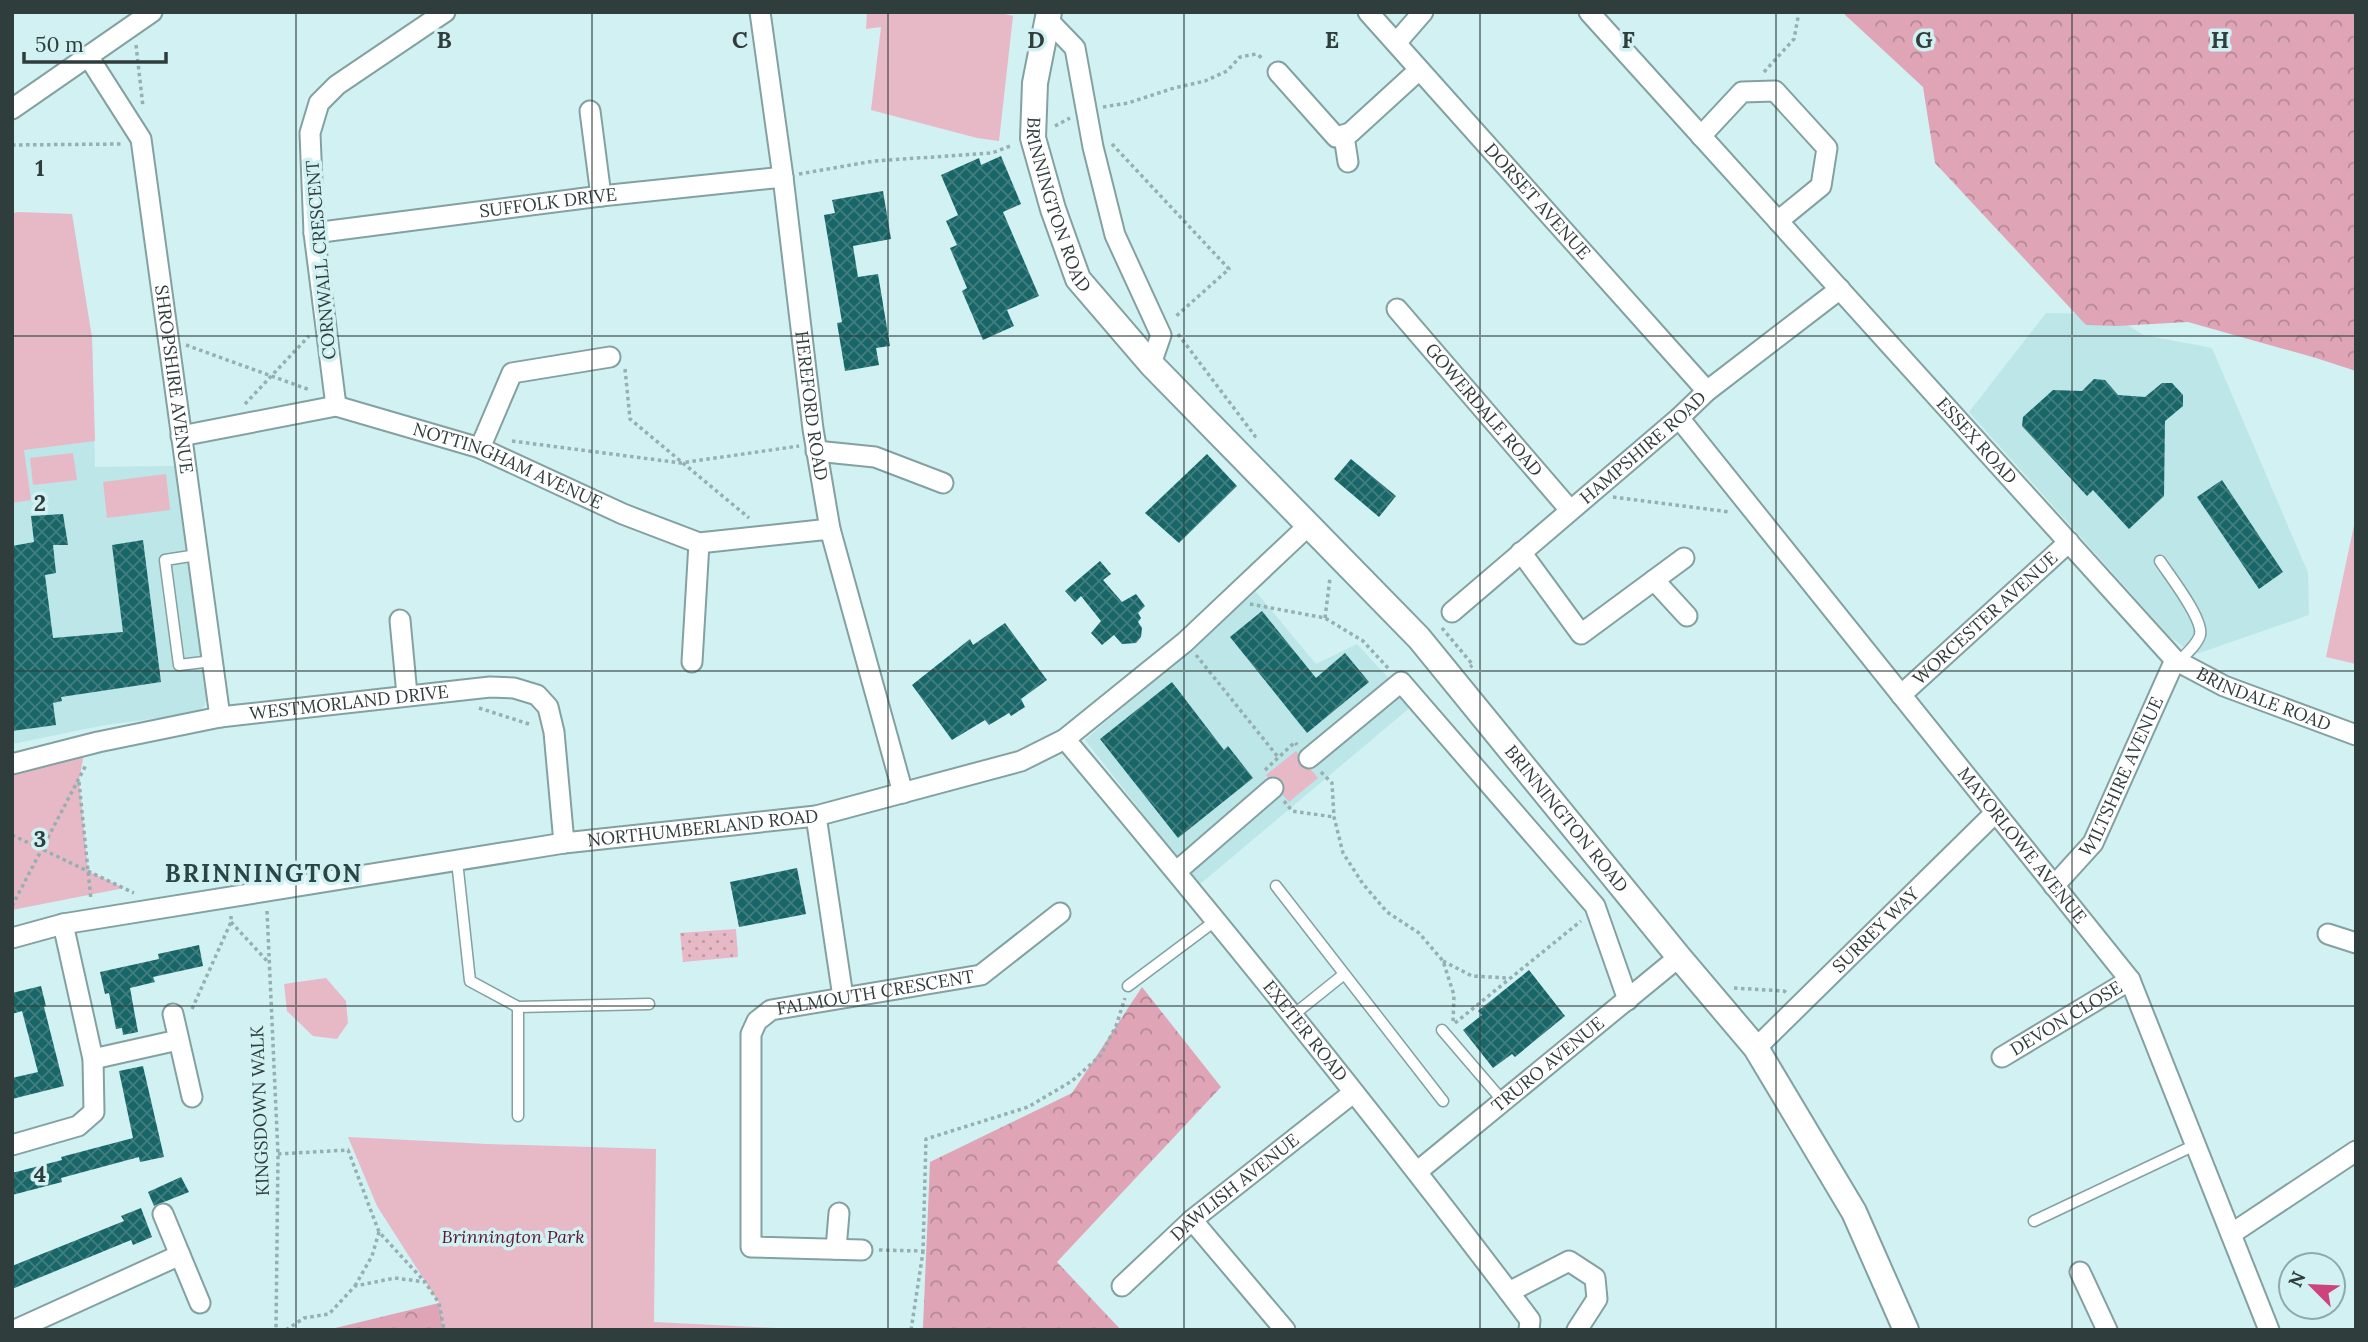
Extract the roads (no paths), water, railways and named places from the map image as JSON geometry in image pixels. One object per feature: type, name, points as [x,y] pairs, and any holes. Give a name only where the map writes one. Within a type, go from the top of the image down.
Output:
[{"type":"street","points":[[12,109],[152,12]]},
{"type":"street","name":"CORNWALL CRESCENT","points":[[336,403],[314,233],[310,133],[319,103],[337,85],[445,12]]},
{"type":"street","name":"HEREFORD ROAD","points":[[760,12],[816,447],[830,529],[903,793]]},
{"type":"street","name":"DORSET AVENUE","points":[[1368,12],[1707,391]]},
{"type":"street","points":[[1396,43],[1423,12]]},
{"type":"street","name":"ESSEX ROAD","points":[[1589,12],[2176,661]]},
{"type":"street","name":"BRINNINGTON ROAD","points":[[1049,16],[1075,48],[1115,235],[1161,335],[1151,364]]},
{"type":"street","name":"BRINNINGTON ROAD","points":[[1049,16],[1035,83],[1033,138],[1053,209],[1078,279],[1151,364],[1419,638],[1756,1048],[1854,1212],[1906,1330]]},
{"type":"street","name":"SHROPSHIRE AVENUE","points":[[88,56],[141,139],[219,716]]},
{"type":"street","points":[[1278,72],[1336,136],[1344,136],[1419,69]]},
{"type":"street","points":[[1701,136],[1742,92],[1775,91],[1827,148],[1821,186],[1779,221]]},
{"type":"street","points":[[590,111],[601,195]]},
{"type":"street","points":[[1344,136],[1348,162]]},
{"type":"street","name":"SUFFOLK DRIVE","points":[[314,233],[601,195],[783,177]]},
{"type":"street","name":"HAMPSHIRE ROAD","points":[[1452,612],[1707,391],[1840,289]]},
{"type":"street","name":"GOWERDALE ROAD","points":[[1397,309],[1570,510]]},
{"type":"street","points":[[483,443],[512,373],[610,358]]},
{"type":"street","name":"NOTTINGHAM AVENUE","points":[[181,436],[336,403],[483,443],[623,514],[699,543],[830,529]]},
{"type":"street","name":"MAYORLOWE AVENUE","points":[[1679,418],[2130,981],[2269,1330]]},
{"type":"street","points":[[816,447],[874,457],[943,483]]},
{"type":"street","name":"NORTHUMBERLAND ROAD","points":[[12,938],[63,924],[564,843],[816,816],[1021,761],[1065,739],[1185,642],[1309,525]]},
{"type":"street","name":"WORCESTER AVENUE","points":[[1901,695],[2069,542]]},
{"type":"street","points":[[692,662],[699,543]]},
{"type":"street","points":[[1521,552],[1581,635],[1684,558]]},
{"type":"street","points":[[1654,580],[1687,616]]},
{"type":"street","points":[[400,620],[407,695]]},
{"type":"street","name":"BRINDALE ROAD","points":[[2176,661],[2224,686],[2356,735]]},
{"type":"street","name":"WILTSHIRE AVENUE","points":[[2054,886],[2093,843],[2176,661]]},
{"type":"street","points":[[1309,758],[1401,682],[1595,906],[1628,1000]]},
{"type":"street","name":"WESTMORLAND DRIVE","points":[[12,764],[219,716],[490,687],[514,688],[537,695],[548,707],[554,732],[564,843]]},
{"type":"street","name":"EXETER ROAD","points":[[1065,739],[1177,871],[1418,1171],[1530,1320],[1529,1330]]},
{"type":"street","points":[[1177,871],[1273,788]]},
{"type":"street","name":"SURREY WAY","points":[[1756,1048],[1995,813]]},
{"type":"street","points":[[816,816],[843,997]]},
{"type":"street","name":"FALMOUTH CRESCENT","points":[[836,1249],[751,1247],[751,1034],[757,1021],[771,1010],[981,975],[1060,913]]},
{"type":"street","points":[[12,1145],[78,1126],[94,1112],[93,1059],[63,924]]},
{"type":"street","points":[[2328,934],[2356,943]]},
{"type":"street","name":"TRURO AVENUE","points":[[1418,1171],[1679,957]]},
{"type":"street","name":"DEVON CLOSE","points":[[2002,1057],[2130,981]]},
{"type":"street","points":[[173,1014],[192,1097]]},
{"type":"street","points":[[93,1059],[178,1040]]},
{"type":"street","name":"DAWLISH AVENUE","points":[[1122,1286],[1192,1220],[1353,1093]]},
{"type":"street","points":[[2231,1234],[2356,1151]]},
{"type":"street","points":[[839,1213],[836,1249],[863,1250]]},
{"type":"street","points":[[163,1214],[200,1303]]},
{"type":"street","points":[[1192,1220],[1285,1330]]},
{"type":"street","points":[[15,1330],[180,1255]]},
{"type":"street","points":[[1509,1292],[1569,1261],[1595,1278],[1597,1299],[1577,1330]]},
{"type":"street","points":[[2080,1272],[2107,1330]]},
{"type":"lane","points":[[197,555],[165,559],[180,665],[212,661]]},
{"type":"lane","points":[[2160,561],[2186,599],[2200,629],[2200,636],[2195,643],[2176,661]]},
{"type":"lane","points":[[457,860],[470,981],[518,1007],[649,1004]]},
{"type":"lane","points":[[1276,886],[1443,1101]]},
{"type":"lane","points":[[1128,986],[1215,921]]},
{"type":"lane","points":[[1292,1016],[1343,975]]},
{"type":"lane","points":[[518,1007],[518,1116]]},
{"type":"lane","points":[[1442,1030],[1502,1100]]},
{"type":"lane","points":[[2034,1221],[2195,1145]]},
{"type":"district","name":"BRINNINGTON","points":[[264,874]]},
{"type":"park label","name":"Brinnington Park","points":[[513,1237]]}]
